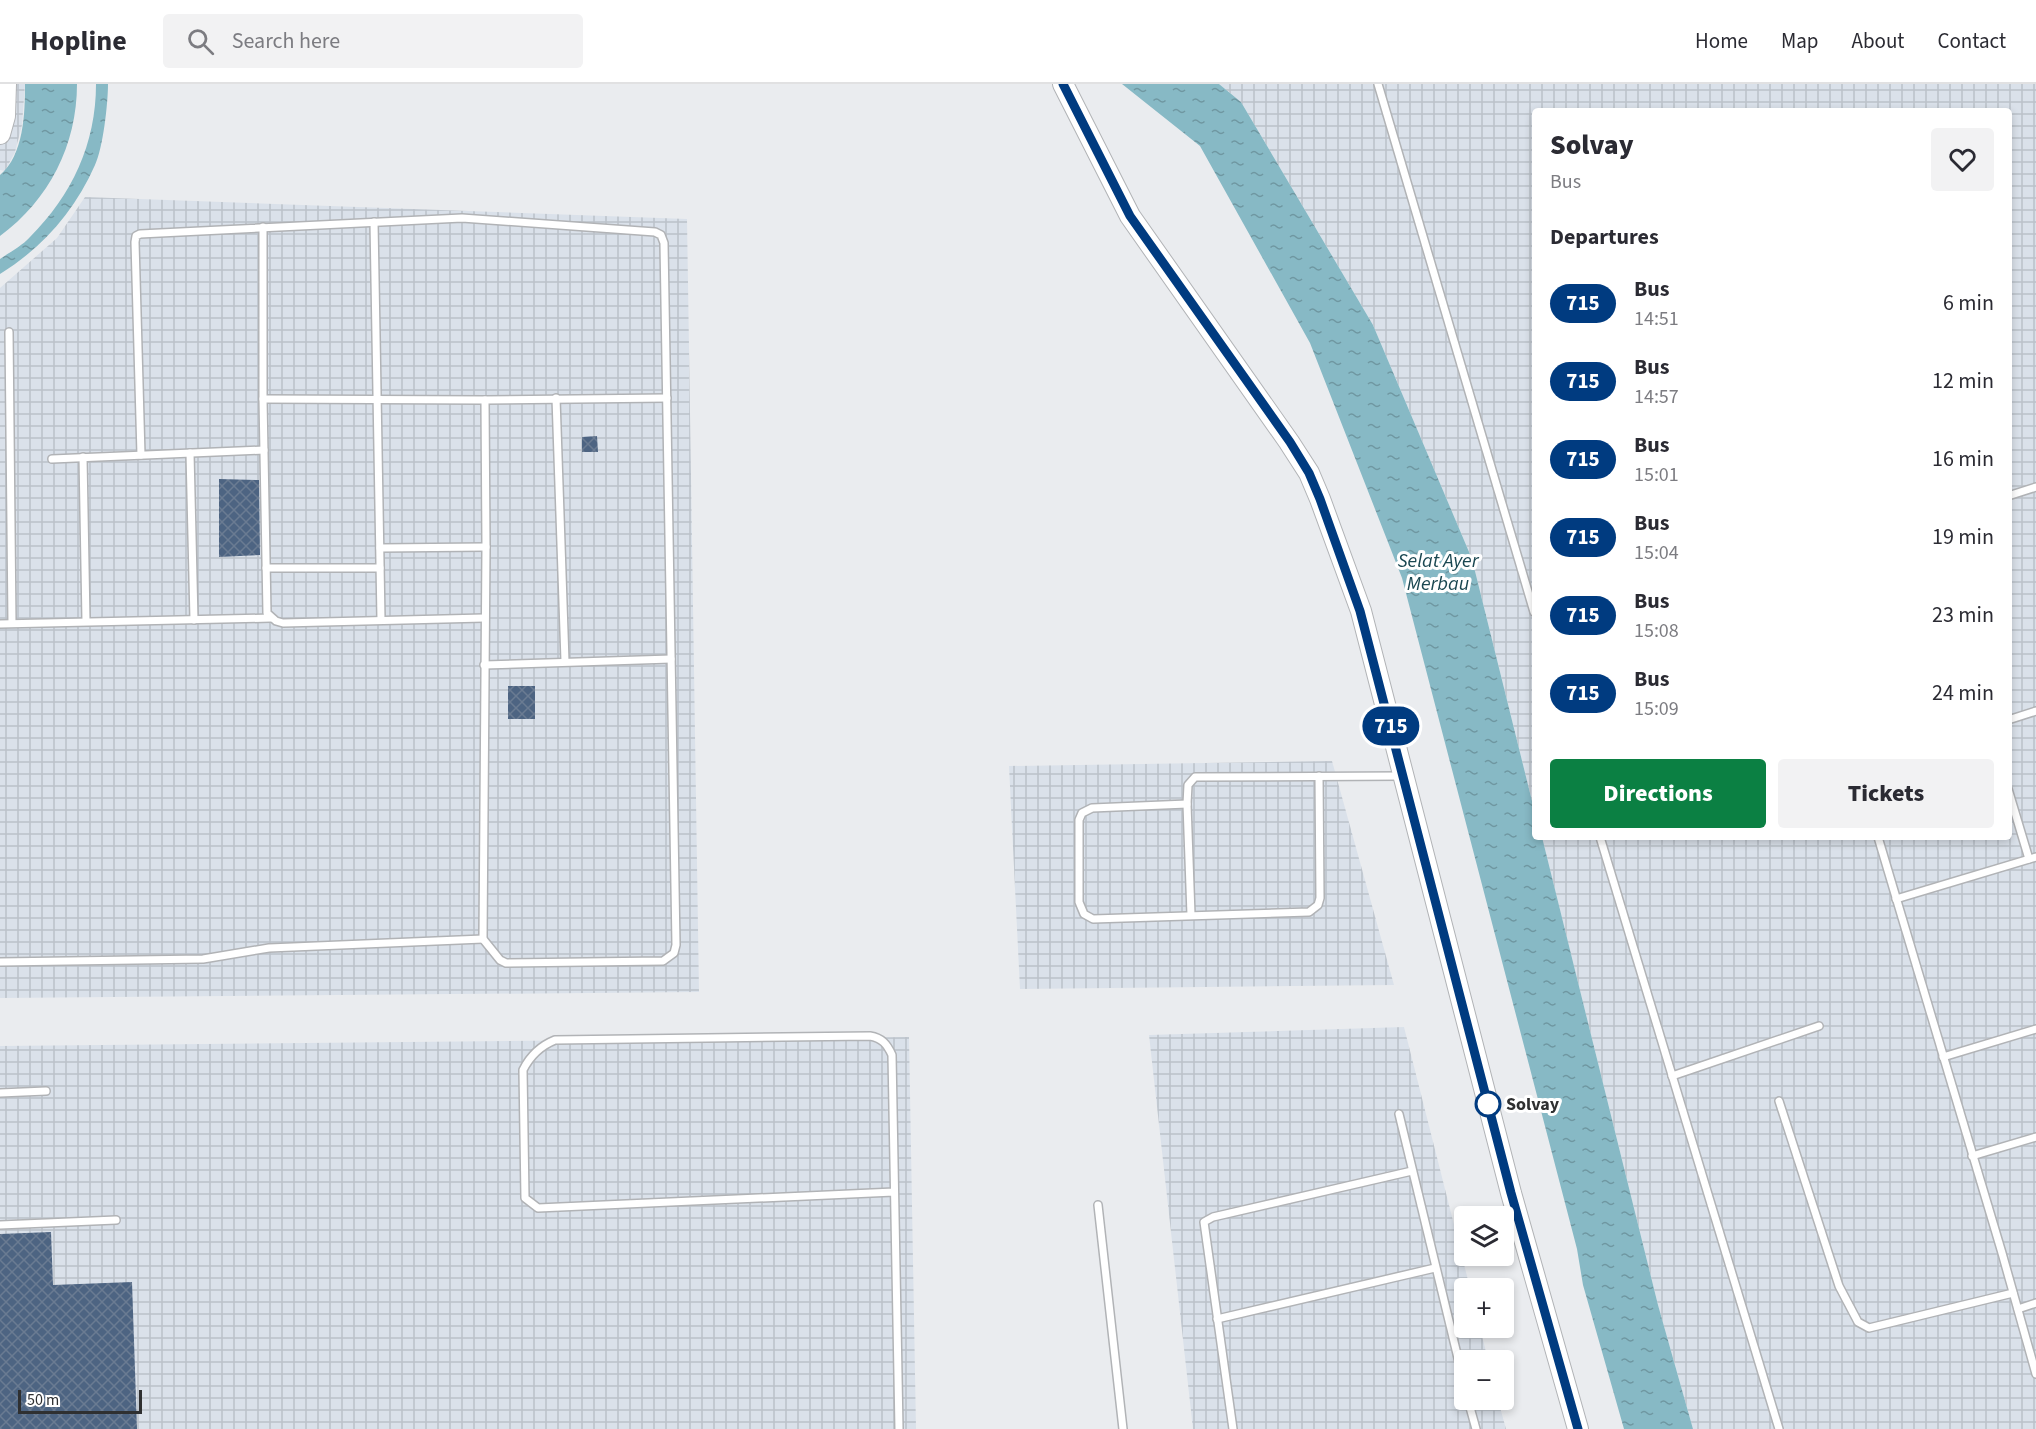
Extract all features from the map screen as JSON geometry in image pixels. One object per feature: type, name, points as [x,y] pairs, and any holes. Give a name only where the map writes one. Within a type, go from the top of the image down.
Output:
[{"type":"street","points":[[0,134],[5,116],[6,84]]},
{"type":"street","points":[[1064,84],[1130,216],[1290,442],[1309,473],[1360,611],[1511,1193],[1578,1429]]},
{"type":"lane","points":[[1378,84],[1532,605]]},
{"type":"lane","points":[[141,455],[136,236],[147,232],[462,218],[658,233],[664,243],[676,945],[674,952],[663,961],[506,963],[500,960],[483,939],[485,400]]},
{"type":"lane","points":[[374,222],[381,620]]},
{"type":"lane","points":[[263,227],[266,568],[267,613],[271,618]]},
{"type":"lane","points":[[9,332],[12,623]]},
{"type":"lane","points":[[556,398],[565,661]]},
{"type":"lane","points":[[263,399],[667,398]]},
{"type":"lane","points":[[52,459],[264,450]]},
{"type":"lane","points":[[190,453],[194,620]]},
{"type":"lane","points":[[83,457],[86,621]]},
{"type":"lane","points":[[2012,495],[2036,487]]},
{"type":"lane","points":[[380,548],[486,547]]},
{"type":"lane","points":[[266,568],[380,568]]},
{"type":"lane","points":[[0,624],[271,618],[283,623],[484,618]]},
{"type":"lane","points":[[484,665],[671,659]]},
{"type":"lane","points":[[2012,719],[2036,711]]},
{"type":"lane","points":[[1187,804],[1092,808],[1082,813],[1079,820],[1079,902],[1084,914],[1093,919],[1309,912],[1314,909],[1320,898],[1319,776]]},
{"type":"lane","points":[[1191,915],[1187,804],[1188,785],[1195,777],[1403,776]]},
{"type":"lane","points":[[1896,899],[2033,858],[2012,800]]},
{"type":"lane","points":[[1601,840],[1779,1429]]},
{"type":"lane","points":[[1879,840],[2036,1374]]},
{"type":"lane","points":[[0,962],[203,959],[269,948],[483,939]]},
{"type":"lane","points":[[1672,1076],[1819,1026]]},
{"type":"lane","points":[[1943,1058],[2036,1029]]},
{"type":"lane","points":[[894,1192],[538,1208],[525,1198],[523,1070],[527,1060],[538,1049],[555,1040],[870,1036],[878,1037],[885,1042],[892,1055],[899,1429]]},
{"type":"lane","points":[[0,1093],[46,1091]]},
{"type":"lane","points":[[1779,1101],[1839,1286],[1858,1322],[1869,1328],[2013,1293]]},
{"type":"lane","points":[[1399,1114],[1456,1350]]},
{"type":"lane","points":[[1972,1156],[2036,1137]]},
{"type":"lane","points":[[1233,1429],[1204,1222],[1208,1219],[1412,1171]]},
{"type":"lane","points":[[1098,1205],[1123,1429]]},
{"type":"lane","points":[[0,1225],[116,1220]]},
{"type":"lane","points":[[1217,1319],[1435,1268]]},
{"type":"lane","points":[[2018,1309],[2036,1303]]},
{"type":"lane","points":[[1471,1410],[1476,1429]]},
{"type":"shaded area","points":[[0,84],[25,84],[22,125],[15,152],[5,171],[0,170]]},
{"type":"shaded area","points":[[1219,84],[2036,84],[2036,1429],[1693,1429],[1658,1305],[1543,840],[2012,840],[2012,108],[1532,108],[1532,801],[1472,559],[1373,325],[1241,102]]},
{"type":"shaded area","points":[[85,197],[687,219],[699,992],[0,998],[0,288],[57,238]]},
{"type":"shaded area","points":[[1332,761],[1394,985],[1020,989],[1009,766]]},
{"type":"shaded area","points":[[1404,1027],[1454,1225],[1454,1266],[1464,1266],[1467,1278],[1454,1278],[1454,1338],[1482,1338],[1486,1350],[1454,1350],[1454,1410],[1501,1410],[1506,1429],[1193,1429],[1149,1035]]},
{"type":"shaded area","points":[[909,1037],[916,1429],[0,1429],[0,1046]]},
{"type":"water","points":[[25,84],[77,84],[76,107],[66,149],[46,188],[33,206],[0,236],[0,175],[14,156],[22,133]]},
{"type":"water","points":[[96,84],[108,84],[107,103],[100,148],[87,182],[56,227],[30,252],[0,274],[0,259],[20,246],[45,221],[58,204],[79,167],[92,127]]},
{"type":"water","name":"Selat Ayer Merbau","points":[[1122,84],[1219,84],[1241,102],[1373,325],[1472,559],[1532,801],[1532,840],[1543,840],[1658,1305],[1693,1429],[1624,1429],[1583,1285],[1577,1249],[1402,578],[1310,343],[1200,146]]},
{"type":"building","points":[[597,436],[598,452],[582,452],[582,437]]},
{"type":"building","points":[[219,479],[259,480],[260,555],[219,557]]},
{"type":"building","points":[[508,686],[535,686],[535,719],[508,719]]},
{"type":"building","points":[[51,1232],[53,1285],[132,1282],[137,1429],[0,1429],[0,1234]]},
{"type":"bus line","name":"715","points":[[1063,84],[1130,216],[1290,442],[1309,473],[1320,499],[1360,611],[1511,1193],[1578,1429]]},
{"type":"place","name":"Solvay","points":[[1488,1104]]}]
